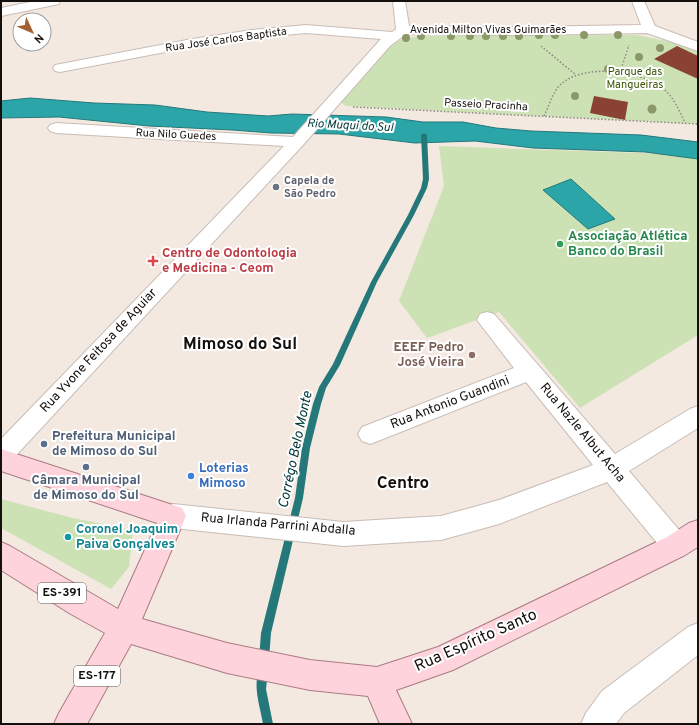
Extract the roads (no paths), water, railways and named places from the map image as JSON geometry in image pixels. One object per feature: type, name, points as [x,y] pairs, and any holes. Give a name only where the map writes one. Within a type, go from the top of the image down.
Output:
[{"type":"main road","points":[[1,460],[174,516],[124,628]]},
{"type":"main road","name":"Rua Espírito Santo","points":[[124,628],[227,658],[310,675],[377,682],[443,660],[687,539]]},
{"type":"main road","name":"ES-391","points":[[1,556],[124,628]]},
{"type":"main road","name":"ES-177","points":[[70,724],[124,628]]},
{"type":"main road","points":[[377,682],[396,724]]},
{"type":"street","points":[[1,12],[54,1]]},
{"type":"street","points":[[399,1],[399,33]]},
{"type":"street","points":[[638,1],[649,28],[698,46]]},
{"type":"street","name":"Avenida Milton Vivas Guimarães","points":[[297,142],[385,43],[399,33],[649,28]]},
{"type":"street","name":"Rua José Carlos Baptista","points":[[60,68],[192,43],[306,29],[399,33]]},
{"type":"street","name":"Rua Nilo Guedes","points":[[56,128],[297,142]]},
{"type":"street","name":"Rua Yvone Feitosa de Aguiar","points":[[1,456],[297,142]]},
{"type":"street","name":"Rua Nazle Albut Acha","points":[[487,320],[612,469],[687,539]]},
{"type":"street","name":"Rua Antonio Guandini","points":[[370,434],[530,371]]},
{"type":"street","name":"Rua Irlanda Parrini Abdalla","points":[[174,516],[343,534],[441,528],[499,512],[612,469],[698,416]]},
{"type":"street","points":[[597,724],[613,702],[698,638]]},
{"type":"water","name":"Rio Muqui do Sul","points":[[30,98],[94,103],[155,105],[207,112],[268,116],[292,114],[386,117],[423,122],[463,122],[496,128],[531,131],[641,135],[698,142],[698,159],[645,152],[533,148],[475,141],[415,143],[339,134],[271,133],[149,126],[59,117],[1,118],[1,101]]},
{"type":"water","points":[[571,179],[615,219],[588,229],[543,190]]},
{"type":"waterway","name":"Corrégo Belo Monte","points":[[264,659],[266,633],[299,498],[306,448],[317,404],[323,387],[336,365],[374,282],[411,215],[424,188],[426,179],[424,135]]},
{"type":"waterway","name":"Corrégo Belo Monte","points":[[263,671],[261,689],[268,724]]},
{"type":"place","name":"Capela de São Pedro","points":[[276,187]]},
{"type":"place","name":"Associação Atlética Banco do Brasil","points":[[560,244]]},
{"type":"place","name":"Centro de Odontologia e Medicina - Ceom","points":[[153,261]]},
{"type":"place","name":"EEEF Pedro José Vieira","points":[[472,355]]},
{"type":"place","name":"Prefeitura Municipal de Mimoso do Sul","points":[[44,444]]},
{"type":"place","name":"Câmara Municipal de Mimoso do Sul","points":[[86,467]]},
{"type":"place","name":"Loterias Mimoso","points":[[191,476]]},
{"type":"place","name":"Coronel Joaquim Paiva Gonçalves","points":[[68,537]]},
{"type":"district","name":"Mimoso do Sul","points":[[240,345]]},
{"type":"district","name":"Centro","points":[[403,484]]},
{"type":"park label","name":"Parque das Mangueiras","points":[[635,78]]}]
